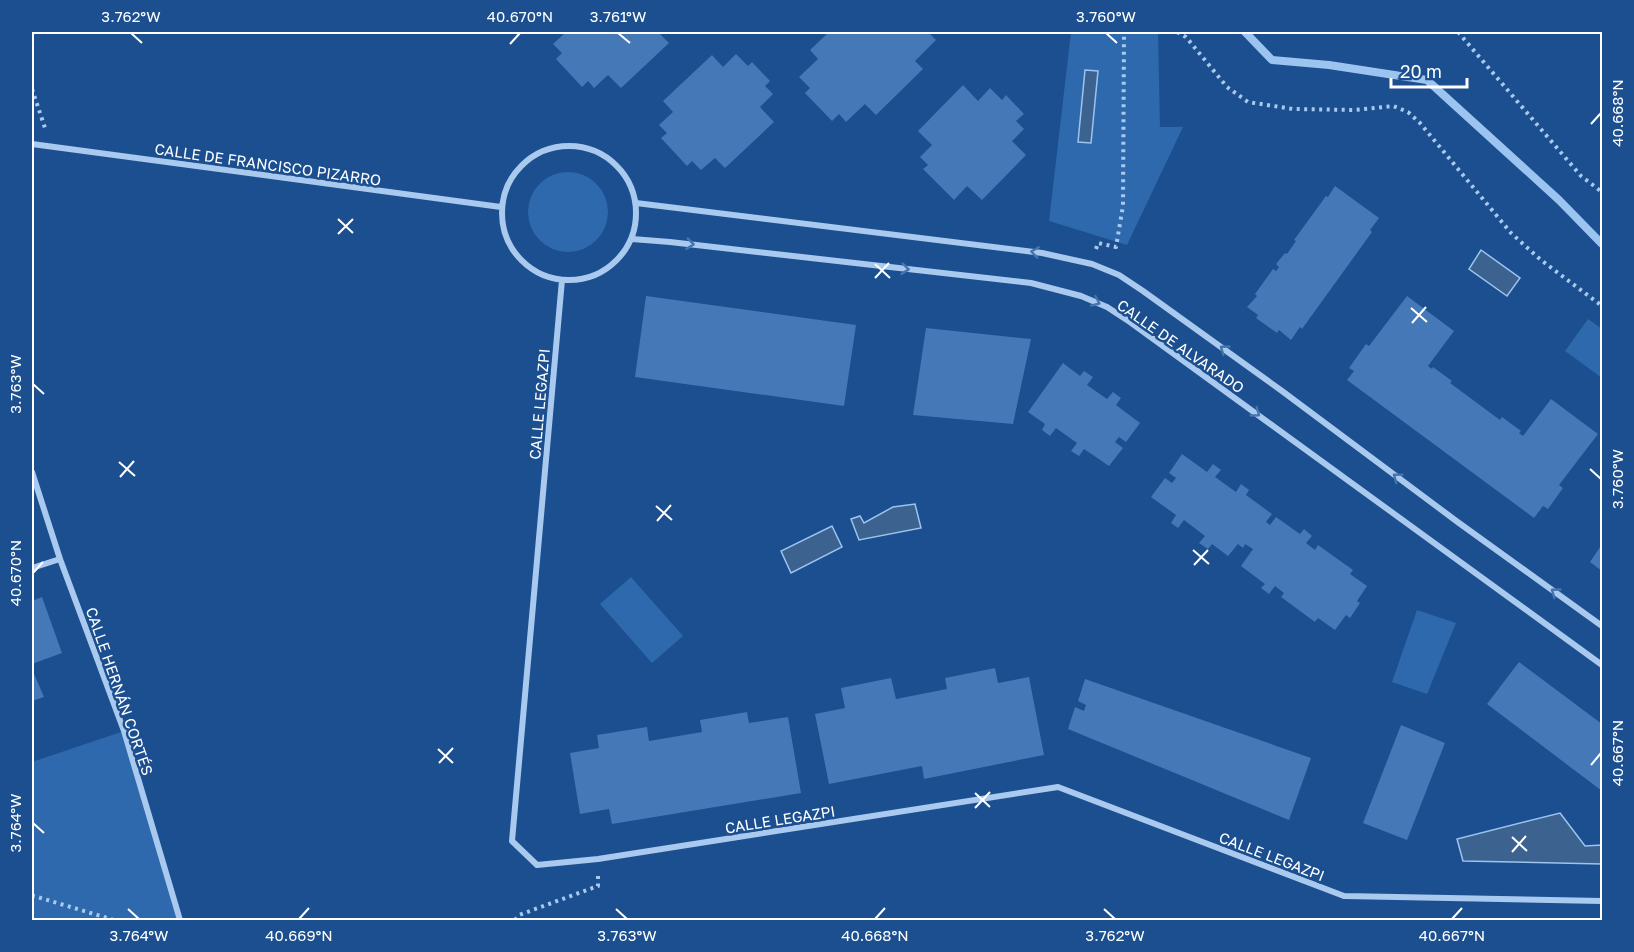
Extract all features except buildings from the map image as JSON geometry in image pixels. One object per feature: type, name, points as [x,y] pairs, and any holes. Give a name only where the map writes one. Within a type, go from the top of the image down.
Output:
[{"type":"street","name":"CALLE DE FRANCISCO PIZARRO","points":[[32,144],[501,207]]},
{"type":"street","points":[[561,145],[591,148],[613,160],[628,179],[636,203],[636,221],[632,239],[615,262],[591,277],[562,280],[537,273],[517,256],[504,233],[501,207],[511,177],[532,156],[561,145]]},
{"type":"street","name":"CALLE DE ALVARADO","points":[[636,203],[1042,253],[1092,264],[1119,275],[1282,391],[1602,626]]},
{"type":"street","name":"CALLE DE ALVARADO","points":[[632,239],[1031,283],[1081,296],[1107,307],[1602,665]]},
{"type":"street","name":"CALLE LEGAZPI","points":[[562,280],[512,841],[537,865],[598,859],[1058,787],[1344,896],[1602,901]]},
{"type":"street","name":"CALLE HERNÁN CORTÉS","points":[[32,472],[60,559],[124,731],[180,921]]},
{"type":"street","points":[[32,568],[60,559]]},
{"type":"path","points":[[1092,264],[1098,243],[1116,248],[1123,206],[1124,32]]},
{"type":"path","points":[[1178,32],[1186,37],[1227,87],[1248,102],[1293,109],[1355,110],[1393,106],[1408,112],[1420,123],[1511,233],[1541,260],[1602,306]]},
{"type":"path","points":[[1458,32],[1581,176],[1602,192]]},
{"type":"path","points":[[32,88],[51,147]]},
{"type":"path","points":[[515,921],[519,915],[598,886],[598,859]]},
{"type":"path","points":[[32,897],[114,921]]},
{"type":"shaded area","points":[[1071,32],[1158,32],[1160,127],[1183,127],[1127,245],[1049,221]]},
{"type":"shaded area","points":[[1085,70],[1098,71],[1091,143],[1078,142]]},
{"type":"shaded area","points":[[568,172],[583,175],[596,184],[605,197],[608,212],[605,227],[596,240],[583,249],[568,252],[553,249],[540,240],[531,227],[528,212],[531,197],[540,184],[553,175]]},
{"type":"shaded area","points":[[1481,250],[1520,278],[1507,296],[1469,269]]},
{"type":"shaded area","points":[[1588,319],[1602,329],[1602,378],[1565,351]]},
{"type":"shaded area","points":[[915,504],[921,528],[859,540],[851,519],[860,516],[864,523],[893,507]]},
{"type":"shaded area","points":[[832,526],[842,547],[791,573],[781,551]]},
{"type":"shaded area","points":[[631,577],[683,636],[652,663],[600,604]]},
{"type":"shaded area","points":[[1417,610],[1456,623],[1427,694],[1392,682]]},
{"type":"shaded area","points":[[124,731],[180,920],[32,920],[32,762]]},
{"type":"shaded area","points":[[1560,813],[1585,846],[1602,845],[1602,864],[1463,861],[1457,839]]},
{"type":"waterway","points":[[1245,32],[1272,60],[1329,65],[1427,80],[1559,200],[1602,244]]}]
